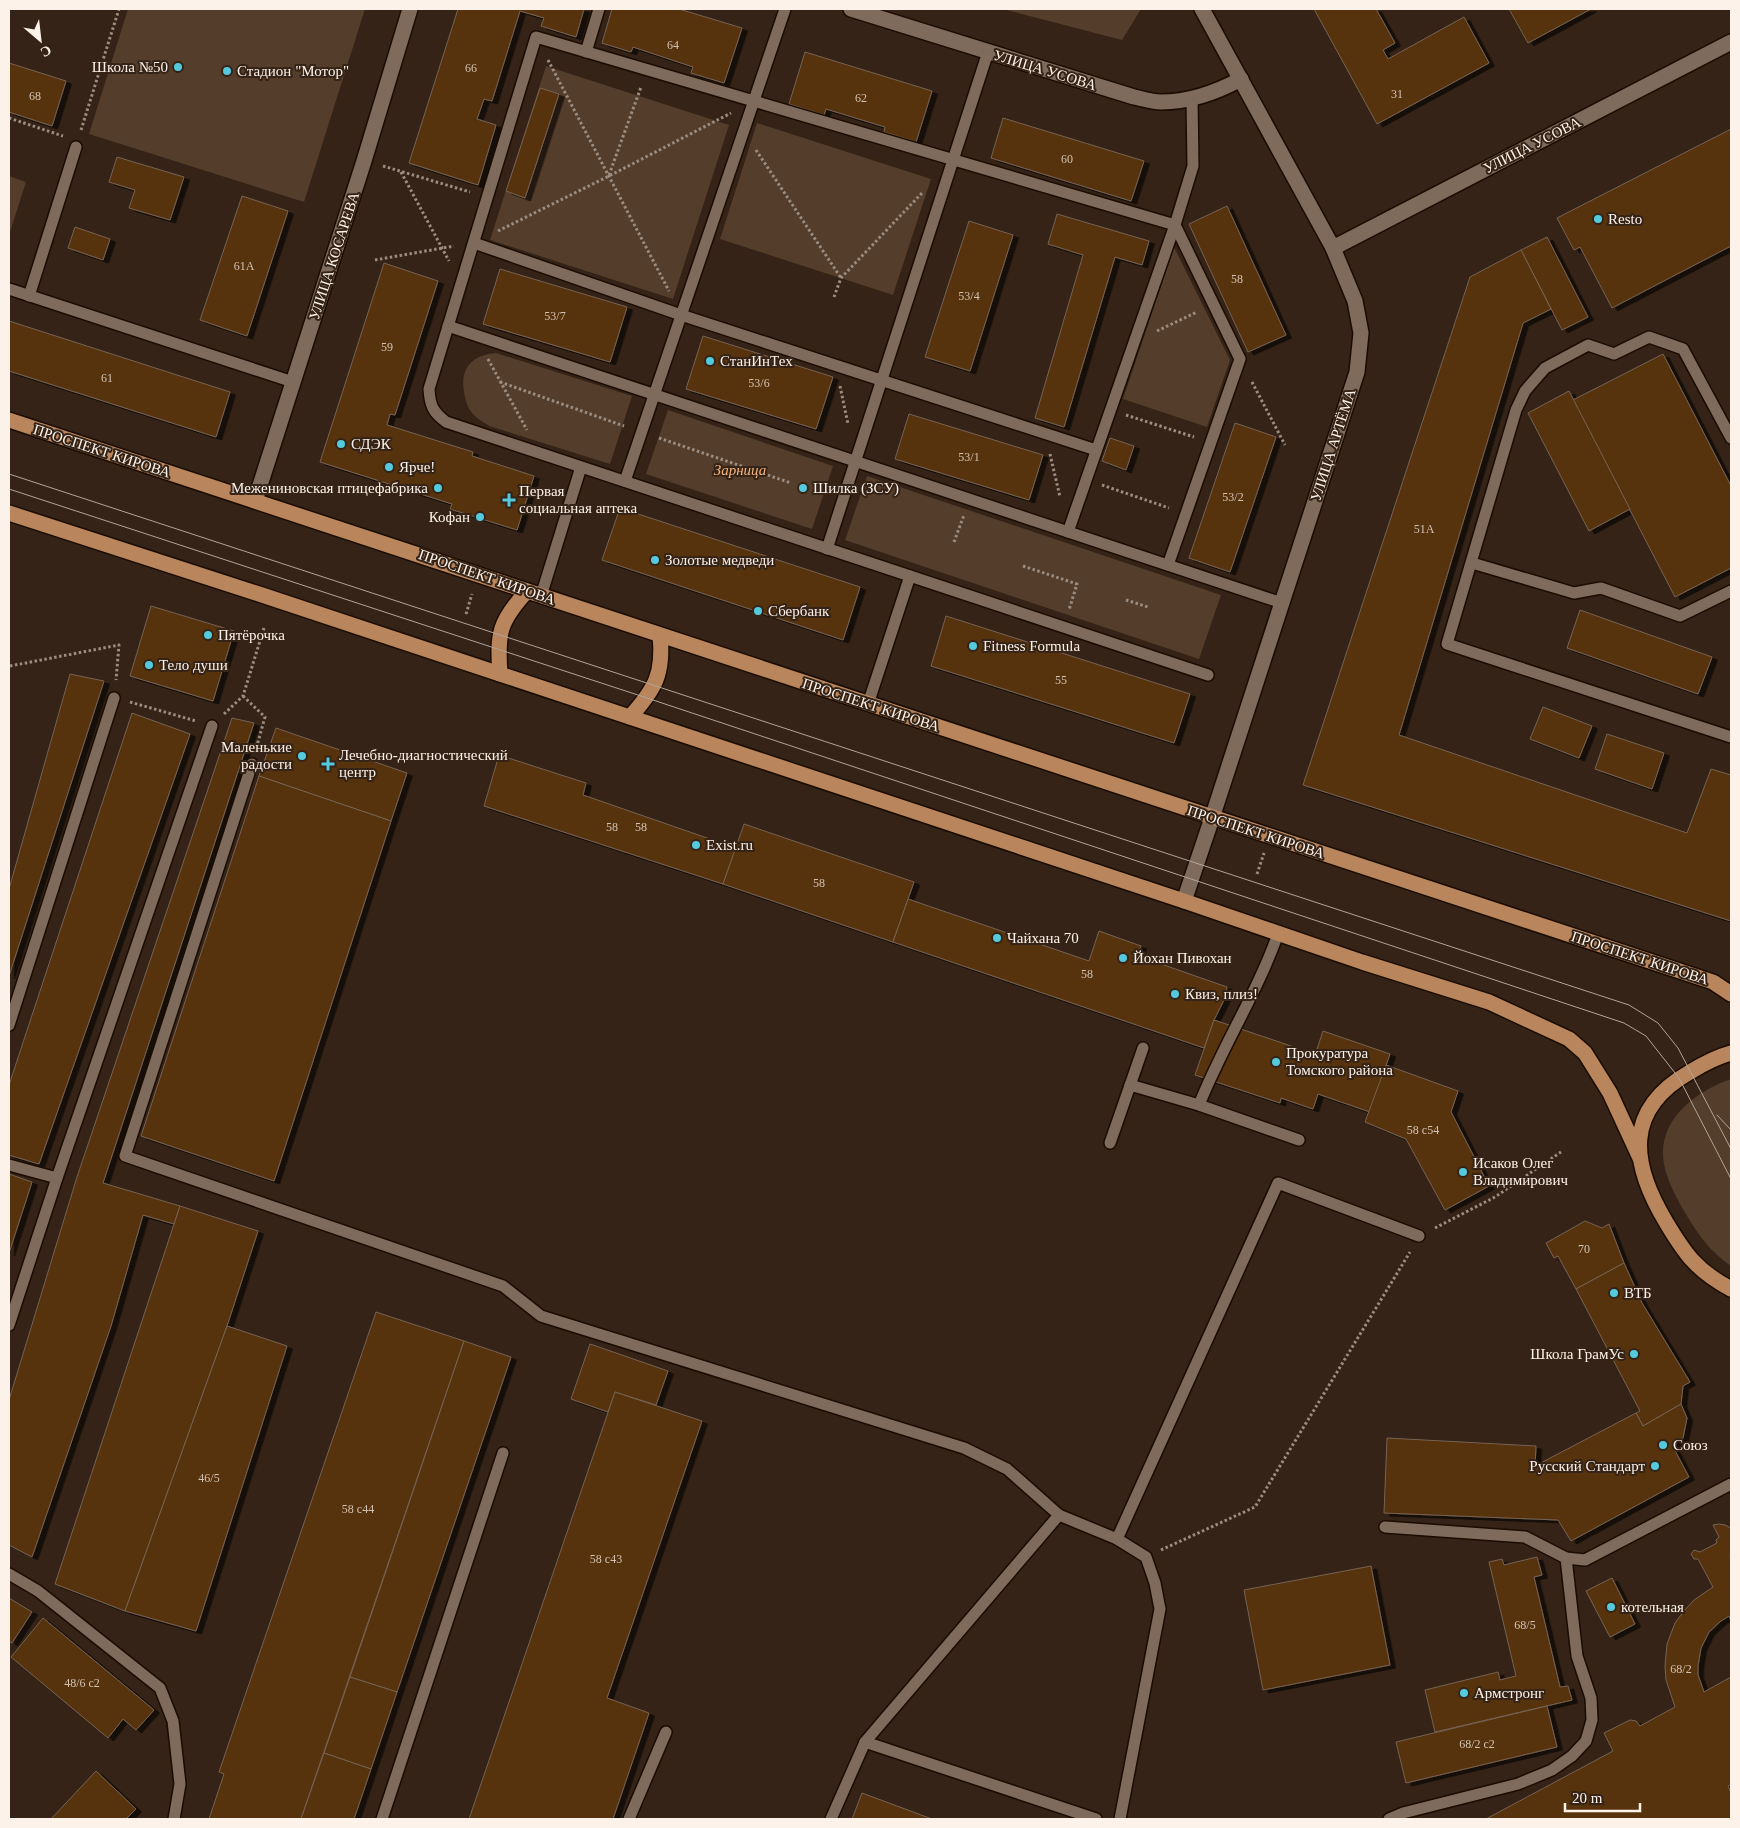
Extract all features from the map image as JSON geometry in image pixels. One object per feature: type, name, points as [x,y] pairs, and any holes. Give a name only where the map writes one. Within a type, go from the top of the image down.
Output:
[{"type":"main road","name":"УЛИЦА КОСАРЕВА","points":[[255,501],[364,161],[410,9]]},
{"type":"main road","name":"УЛИЦА АРТЁМА","points":[[1184,900],[1357,372],[1361,333],[1355,301],[1332,248],[1202,9]]},
{"type":"main road","name":"УЛИЦА УСОВА","points":[[860,10],[1134,97],[1161,102],[1192,98],[1224,88],[1240,79]]},
{"type":"main road","name":"УЛИЦА УСОВА","points":[[1332,248],[1731,42]]},
{"type":"main road","name":"ПРОСПЕКТ КИРОВА","points":[[9,420],[1713,982],[1731,994]]},
{"type":"main road","points":[[9,513],[1184,900],[1362,962],[1488,1002],[1569,1039],[1585,1053],[1610,1093],[1640,1158],[1651,1194],[1682,1248],[1696,1266],[1731,1289]]},
{"type":"main road","points":[[500,674],[498,649],[504,621],[511,609],[534,593]]},
{"type":"main road","points":[[630,717],[647,698],[655,685],[660,666],[660,635]]},
{"type":"main road","points":[[1640,1158],[1641,1127],[1647,1114],[1663,1091],[1679,1078],[1731,1053]]},
{"type":"lane","points":[[586,52],[599,9]]},
{"type":"lane","points":[[625,481],[785,9]]},
{"type":"lane","points":[[1168,565],[1240,359],[1175,224],[536,37],[429,389],[430,402],[436,414],[446,422],[1208,675]]},
{"type":"lane","points":[[827,549],[988,52]]},
{"type":"lane","points":[[1068,532],[1175,224],[1193,166],[1192,98]]},
{"type":"lane","points":[[29,296],[77,143]]},
{"type":"lane","points":[[474,243],[681,314],[1096,450]]},
{"type":"lane","points":[[9,289],[294,382]]},
{"type":"lane","points":[[448,326],[1282,603]]},
{"type":"lane","points":[[1731,438],[1684,349],[1649,337],[1614,354],[1588,345],[1545,368],[1525,391],[1516,410],[1447,644],[1731,737]]},
{"type":"lane","points":[[534,593],[581,467]]},
{"type":"lane","points":[[1472,563],[1574,593],[1601,588],[1680,616],[1731,591]]},
{"type":"lane","points":[[868,704],[910,576]]},
{"type":"lane","points":[[9,1025],[114,698]]},
{"type":"lane","points":[[9,1325],[57,1178],[212,726]]},
{"type":"lane","points":[[252,764],[125,1156],[503,1286],[542,1316],[964,1448],[1006,1469],[1059,1515],[1117,1539],[1146,1557],[1155,1583],[1160,1609],[1120,1819]]},
{"type":"lane","points":[[1199,1106],[1210,1077],[1266,967],[1278,934]]},
{"type":"lane","points":[[1110,1143],[1143,1048]]},
{"type":"lane","points":[[1130,1085],[1299,1140]]},
{"type":"lane","points":[[9,1165],[57,1178]]},
{"type":"lane","points":[[1117,1539],[1278,1183],[1419,1236]]},
{"type":"lane","points":[[382,1819],[502,1453]]},
{"type":"lane","points":[[1385,1527],[1525,1538],[1566,1558],[1585,1560],[1731,1484]]},
{"type":"lane","points":[[832,1819],[865,1742],[1059,1515]]},
{"type":"lane","points":[[1389,1819],[1403,1813],[1518,1784],[1552,1770],[1572,1756],[1586,1741],[1592,1720],[1591,1698],[1576,1656],[1566,1558]]},
{"type":"lane","points":[[9,1574],[38,1591],[160,1688],[173,1721],[180,1784],[174,1819]]},
{"type":"lane","points":[[629,1819],[666,1732]]},
{"type":"lane","points":[[865,1742],[1096,1819]]},
{"type":"path","points":[[9,118],[77,143],[119,9]]},
{"type":"path","points":[[536,37],[681,314]]},
{"type":"path","points":[[609,176],[648,70]]},
{"type":"path","points":[[375,260],[474,243],[609,176],[753,101]]},
{"type":"path","points":[[743,131],[841,278]]},
{"type":"path","points":[[364,161],[488,197]]},
{"type":"path","points":[[401,172],[461,283]]},
{"type":"path","points":[[834,297],[841,278],[927,188]]},
{"type":"path","points":[[1156,331],[1213,304]]},
{"type":"path","points":[[474,334],[540,453]]},
{"type":"path","points":[[1240,359],[1285,444]]},
{"type":"path","points":[[836,365],[856,461]]},
{"type":"path","points":[[500,382],[791,484]]},
{"type":"path","points":[[1109,410],[1212,442]]},
{"type":"path","points":[[1045,434],[1068,532]]},
{"type":"path","points":[[1086,480],[1186,514]]},
{"type":"path","points":[[954,542],[970,499]]},
{"type":"path","points":[[1023,566],[1077,584],[1063,627]]},
{"type":"path","points":[[466,614],[475,586]]},
{"type":"path","points":[[1126,600],[1148,607]]},
{"type":"path","points":[[10,666],[118,645],[114,698],[212,726],[242,696],[264,628]]},
{"type":"path","points":[[242,696],[265,717],[252,764]]},
{"type":"path","points":[[1257,874],[1264,853]]},
{"type":"path","points":[[1146,1557],[1255,1507],[1419,1236],[1495,1197],[1560,1152]]},
{"type":"green space","name":"Стадион \"Мотор\"","points":[[128,9],[365,9],[304,202],[89,134]]},
{"type":"green space","points":[[1003,9],[1141,9],[1122,40]]},
{"type":"green space","points":[[546,66],[729,125],[673,299],[490,240]]},
{"type":"green space","points":[[757,123],[931,179],[893,295],[720,239]]},
{"type":"green space","points":[[9,176],[26,182],[9,235]]},
{"type":"green space","points":[[1174,247],[1230,360],[1207,427],[1123,399]]},
{"type":"green space","points":[[496,353],[632,396],[610,464],[489,426],[475,416],[468,407],[464,395],[463,384],[466,370],[474,360]]},
{"type":"green space","name":"Зарница","points":[[668,410],[833,466],[812,529],[646,474]]},
{"type":"green space","points":[[867,476],[1221,595],[1199,659],[845,540]]},
{"type":"green space","points":[[1731,1079],[1731,1266],[1710,1248],[1689,1219],[1670,1184],[1663,1154],[1664,1140],[1669,1128],[1685,1106],[1707,1090]]},
{"type":"building","points":[[458,9],[584,9],[576,37],[541,26],[544,18],[520,11],[492,101],[484,99],[477,119],[496,125],[478,185],[409,163]]},
{"type":"building","points":[[612,9],[679,9],[742,28],[724,83],[691,73],[693,67],[633,47],[631,52],[602,43]]},
{"type":"building","points":[[1314,9],[1376,9],[1395,43],[1383,50],[1388,59],[1464,17],[1489,63],[1377,124]]},
{"type":"building","points":[[1509,9],[1591,9],[1528,43]]},
{"type":"building","points":[[805,52],[932,91],[916,142],[884,132],[885,127],[826,109],[824,115],[789,104]]},
{"type":"building","points":[[9,63],[66,81],[52,126],[9,112]]},
{"type":"building","points":[[540,88],[559,94],[525,198],[506,191]]},
{"type":"building","points":[[1003,118],[1144,161],[1131,201],[991,158]]},
{"type":"building","points":[[1731,129],[1731,246],[1612,308],[1580,247],[1574,250],[1557,218]]},
{"type":"building","points":[[117,157],[184,177],[170,220],[129,208],[135,190],[109,182]]},
{"type":"building","points":[[242,196],[288,211],[247,336],[200,320]]},
{"type":"building","points":[[1227,206],[1286,335],[1248,352],[1189,224]]},
{"type":"building","points":[[1057,214],[1149,241],[1142,265],[1115,257],[1064,427],[1035,418],[1083,255],[1048,244]]},
{"type":"building","points":[[969,221],[1013,235],[970,371],[925,357]]},
{"type":"building","points":[[75,227],[110,239],[103,260],[68,248]]},
{"type":"building","points":[[1547,237],[1588,317],[1562,330],[1521,250]]},
{"type":"building","points":[[1521,250],[1551,309],[1523,323],[1399,735],[1687,833],[1711,769],[1731,775],[1731,921],[1303,785],[1470,277]]},
{"type":"building","points":[[384,263],[438,281],[395,415],[390,414],[387,425],[473,452],[472,456],[534,476],[517,530],[450,509],[452,504],[320,462]]},
{"type":"building","points":[[500,269],[627,307],[610,362],[483,324]]},
{"type":"building","points":[[9,321],[230,392],[216,437],[9,371]]},
{"type":"building","points":[[703,336],[833,377],[816,429],[686,389]]},
{"type":"building","points":[[1663,354],[1731,486],[1731,568],[1675,597],[1573,400]]},
{"type":"building","points":[[1569,391],[1630,509],[1589,531],[1528,413]]},
{"type":"building","points":[[909,414],[1043,455],[1029,500],[895,459]]},
{"type":"building","points":[[1235,423],[1276,437],[1230,572],[1189,558]]},
{"type":"building","points":[[1110,438],[1134,446],[1126,470],[1102,461]]},
{"type":"building","points":[[620,508],[860,587],[843,640],[602,560]]},
{"type":"building","points":[[151,606],[234,631],[213,701],[130,676]]},
{"type":"building","points":[[1580,610],[1712,657],[1698,694],[1567,648]]},
{"type":"building","points":[[946,616],[1190,694],[1174,743],[931,666]]},
{"type":"building","points":[[70,674],[104,681],[9,976],[9,889]]},
{"type":"building","points":[[1543,707],[1592,726],[1579,758],[1530,739]]},
{"type":"building","points":[[132,713],[190,734],[39,1164],[9,1155],[9,1085]]},
{"type":"building","points":[[232,718],[254,723],[103,1183],[180,1206],[174,1224],[143,1215],[111,1326],[32,1557],[9,1545],[9,1400],[77,1177]]},
{"type":"building","points":[[276,728],[407,773],[391,821],[259,776]]},
{"type":"building","points":[[1607,734],[1664,753],[1652,789],[1595,769]]},
{"type":"building","points":[[499,755],[586,783],[583,795],[736,848],[723,884],[484,806]]},
{"type":"building","points":[[259,776],[391,821],[274,1181],[141,1136]]},
{"type":"building","points":[[744,824],[914,882],[893,942],[723,884]]},
{"type":"building","points":[[908,899],[1089,961],[1099,931],[1141,946],[1138,956],[1227,987],[1225,998],[1214,1020],[1204,1048],[893,942]]},
{"type":"building","points":[[1214,1020],[1297,1048],[1297,1052],[1314,1058],[1323,1031],[1390,1054],[1370,1112],[1318,1094],[1313,1109],[1281,1098],[1280,1103],[1195,1075]]},
{"type":"building","points":[[1386,1065],[1458,1091],[1451,1112],[1489,1186],[1445,1210],[1406,1139],[1365,1122]]},
{"type":"building","points":[[9,1174],[32,1182],[9,1253]]},
{"type":"building","points":[[180,1206],[258,1231],[227,1326],[125,1611],[55,1584]]},
{"type":"building","points":[[1585,1221],[1602,1228],[1609,1224],[1624,1263],[1576,1289],[1558,1256],[1554,1258],[1546,1243]]},
{"type":"building","points":[[1624,1263],[1642,1303],[1690,1382],[1683,1386],[1681,1404],[1643,1426],[1636,1413],[1640,1411],[1576,1289]]},
{"type":"building","points":[[376,1312],[464,1341],[301,1819],[209,1819],[224,1774],[219,1772]]},
{"type":"building","points":[[227,1326],[287,1346],[196,1631],[125,1611]]},
{"type":"building","points":[[464,1341],[511,1357],[397,1692],[350,1677]]},
{"type":"building","points":[[590,1344],[668,1371],[656,1405],[615,1392],[608,1412],[571,1399]]},
{"type":"building","points":[[615,1392],[702,1421],[607,1698],[649,1713],[613,1819],[469,1819]]},
{"type":"building","points":[[1681,1404],[1687,1418],[1683,1438],[1672,1445],[1689,1477],[1571,1541],[1558,1520],[1384,1513],[1387,1438],[1536,1446],[1535,1466],[1636,1413],[1643,1426]]},
{"type":"building","points":[[1719,1524],[1731,1528],[1731,1621],[1729,1616],[1709,1632],[1701,1648],[1698,1675],[1704,1692],[1731,1677],[1731,1785],[1728,1786],[1731,1793],[1731,1819],[1486,1819],[1613,1751],[1604,1733],[1630,1720],[1636,1721],[1640,1726],[1675,1707],[1666,1680],[1667,1644],[1675,1623],[1684,1611],[1694,1600],[1713,1587],[1698,1559],[1694,1559],[1691,1554],[1694,1550],[1700,1552],[1717,1543],[1716,1540],[1719,1537],[1713,1525]]},
{"type":"building","points":[[1537,1557],[1542,1575],[1534,1577],[1560,1687],[1568,1686],[1572,1700],[1435,1732],[1425,1690],[1498,1672],[1500,1680],[1516,1676],[1489,1562],[1502,1559],[1504,1565]]},
{"type":"building","points":[[1371,1566],[1390,1665],[1263,1690],[1244,1590]]},
{"type":"building","name":"котельная","points":[[1612,1578],[1635,1624],[1610,1637],[1586,1591]]},
{"type":"building","points":[[9,1598],[32,1612],[12,1643],[9,1641]]},
{"type":"building","points":[[43,1618],[154,1710],[136,1730],[123,1719],[108,1738],[11,1657]]},
{"type":"building","points":[[350,1677],[397,1692],[371,1769],[324,1753]]},
{"type":"building","points":[[1547,1706],[1557,1747],[1406,1783],[1396,1742]]},
{"type":"building","points":[[324,1753],[371,1769],[354,1819],[301,1819]]},
{"type":"building","points":[[96,1771],[136,1809],[126,1819],[51,1819]]},
{"type":"building","points":[[862,1793],[932,1819],[852,1819]]},
{"type":"tram line","points":[[9,474],[1629,1005],[1658,1023],[1678,1048],[1731,1149]]},
{"type":"tram line","points":[[9,489],[647,698],[1624,1023],[1646,1036],[1679,1078],[1731,1179]]},
{"type":"tram line","points":[[1717,1115],[1731,1130]]},
{"type":"place","name":"Школа №50","points":[[178,67]]},
{"type":"place","name":"Стадион \"Мотор\"","points":[[227,71]]},
{"type":"place","name":"Resto","points":[[1598,219]]},
{"type":"place","name":"СтанИнТех","points":[[710,361]]},
{"type":"place","name":"СДЭК","points":[[341,444]]},
{"type":"place","name":"Ярче!","points":[[389,467]]},
{"type":"place","name":"Межениновская птицефабрика","points":[[438,488]]},
{"type":"place","name":"Шилка (ЗСУ)","points":[[803,488]]},
{"type":"place","name":"Первая социальная аптека","points":[[509,500]]},
{"type":"place","name":"Кофан","points":[[480,517]]},
{"type":"place","name":"Золотые медведи","points":[[655,560]]},
{"type":"place","name":"Сбербанк","points":[[758,611]]},
{"type":"place","name":"Пятёрочка","points":[[208,635]]},
{"type":"place","name":"Fitness Formula","points":[[973,646]]},
{"type":"place","name":"Тело души","points":[[149,665]]},
{"type":"place","name":"Маленькие радости","points":[[302,756]]},
{"type":"place","name":"Лечебно-диагностический центр","points":[[328,764]]},
{"type":"place","name":"Exist.ru","points":[[696,845]]},
{"type":"place","name":"Чайхана 70","points":[[997,938]]},
{"type":"place","name":"Йохан Пивохан","points":[[1123,958]]},
{"type":"place","name":"Квиз, плиз!","points":[[1175,994]]},
{"type":"place","name":"Прокуратура Томского района","points":[[1276,1062]]},
{"type":"place","name":"Исаков Олег Владимирович","points":[[1463,1172]]},
{"type":"place","name":"ВТБ","points":[[1614,1293]]},
{"type":"place","name":"Школа ГрамУс","points":[[1634,1354]]},
{"type":"place","name":"Союз","points":[[1663,1445]]},
{"type":"place","name":"Русский Стандарт","points":[[1655,1466]]},
{"type":"place","name":"котельная","points":[[1611,1607]]},
{"type":"place","name":"Армстронг","points":[[1464,1693]]}]
